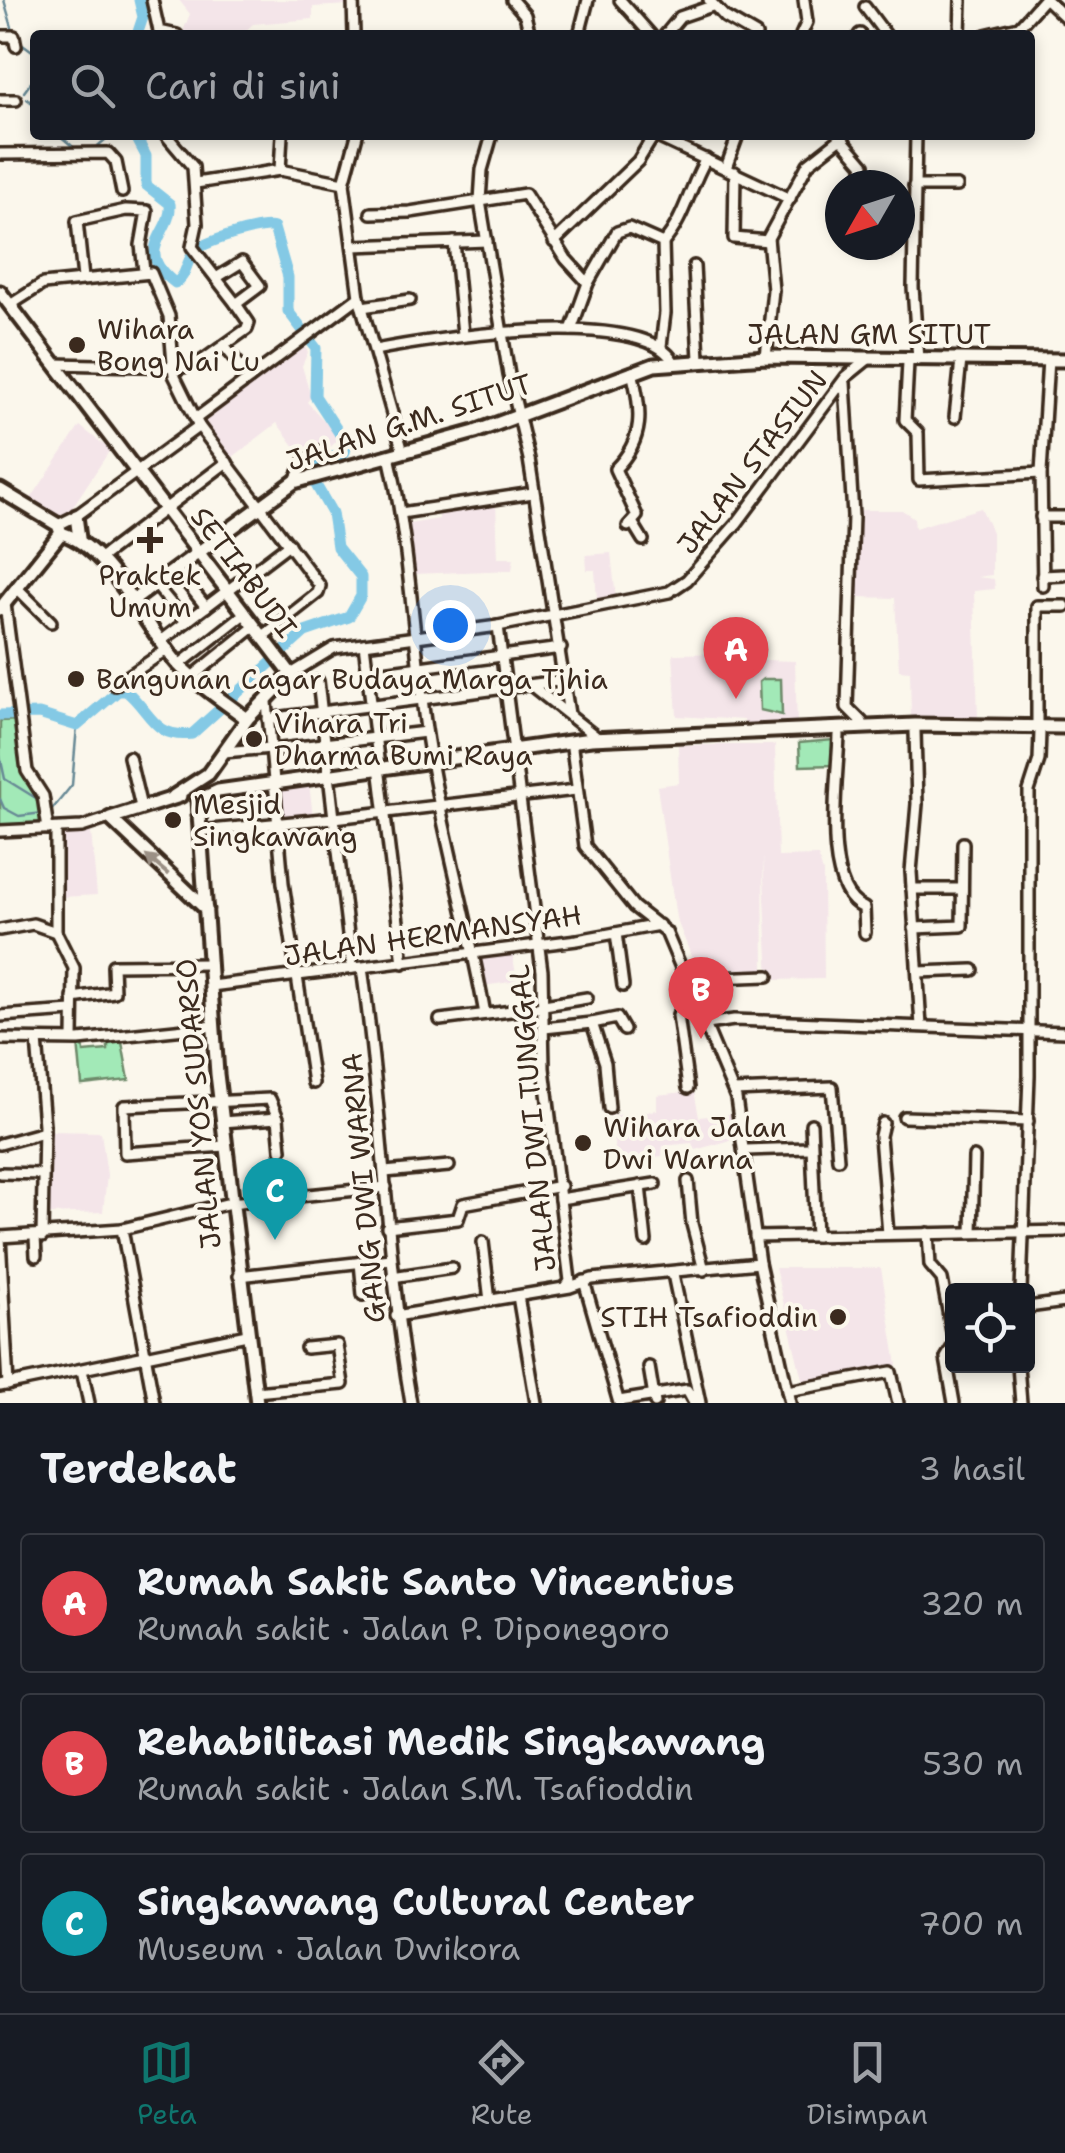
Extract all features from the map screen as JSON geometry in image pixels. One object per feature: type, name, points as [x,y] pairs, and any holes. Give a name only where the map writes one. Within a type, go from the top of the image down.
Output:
[{"type":"main road","name":"SETIABUDI","points":[[0,292],[288,670],[267,702],[241,715],[224,752],[208,774]]},
{"type":"main road","name":"JALAN GM SITUT","points":[[673,361],[766,357],[1065,360]]},
{"type":"main road","name":"JALAN G.M. SITUT","points":[[132,602],[259,504],[298,480],[520,416],[632,372],[673,361]]},
{"type":"main road","points":[[0,490],[79,538],[179,665],[241,715]]},
{"type":"main road","points":[[76,516],[79,538]]},
{"type":"main road","points":[[2,606],[60,529]]},
{"type":"main road","points":[[558,746],[839,735],[897,729],[1038,729]]},
{"type":"main road","points":[[174,796],[198,800],[218,791],[599,739],[897,729],[1065,729]]},
{"type":"main road","points":[[207,910],[110,818],[174,796],[208,774],[218,791]]},
{"type":"main road","name":"JALAN YOS SUDARSO","points":[[198,800],[220,1102],[256,1397]]},
{"type":"main road","points":[[188,892],[204,888]]},
{"type":"street","points":[[152,0],[157,30]]},
{"type":"street","points":[[353,0],[354,30]]},
{"type":"street","points":[[581,30],[588,0]]},
{"type":"street","points":[[620,0],[646,30]]},
{"type":"street","points":[[803,30],[807,22],[804,0]]},
{"type":"street","points":[[960,30],[961,0]]},
{"type":"street","points":[[1007,30],[1020,27],[1045,0],[1065,17]]},
{"type":"street","points":[[516,1],[528,30]]},
{"type":"street","points":[[668,30],[680,17],[711,3],[749,30]]},
{"type":"street","points":[[865,8],[882,30]]},
{"type":"street","points":[[0,36],[14,36],[16,46]]},
{"type":"street","points":[[0,100],[16,100]]},
{"type":"street","points":[[54,364],[192,366],[225,347],[249,326],[193,249],[196,183],[191,164],[170,140]]},
{"type":"street","points":[[280,170],[282,140]]},
{"type":"street","points":[[355,140],[344,183],[352,246],[361,302],[403,452]]},
{"type":"street","points":[[491,140],[482,170],[480,201],[534,493],[569,714]]},
{"type":"street","points":[[554,242],[624,176],[650,140]]},
{"type":"street","points":[[659,140],[790,199]]},
{"type":"street","points":[[737,140],[732,173],[734,238],[768,241]]},
{"type":"street","points":[[823,140],[824,148]]},
{"type":"street","points":[[766,357],[773,290],[768,241],[800,174],[837,140]]},
{"type":"street","points":[[846,140],[864,164],[863,170]]},
{"type":"street","points":[[915,170],[916,140]]},
{"type":"street","points":[[0,154],[108,152],[116,162],[122,192]]},
{"type":"street","points":[[660,346],[665,313],[663,244],[676,228],[688,190],[706,159]]},
{"type":"street","points":[[196,183],[280,170],[344,183]]},
{"type":"street","points":[[915,186],[956,186]]},
{"type":"street","points":[[371,213],[410,212],[525,194],[554,242],[588,283]]},
{"type":"street","points":[[82,278],[77,222],[126,210],[147,211],[141,245],[144,271]]},
{"type":"street","points":[[571,330],[588,283],[623,228],[663,244]]},
{"type":"street","points":[[352,246],[488,241]]},
{"type":"street","points":[[454,242],[463,334]]},
{"type":"street","points":[[913,260],[913,360],[905,420],[918,433],[921,482],[1041,474]]},
{"type":"street","points":[[216,278],[242,262],[259,284],[258,289],[236,304]]},
{"type":"street","points":[[694,266],[698,359]]},
{"type":"street","points":[[10,305],[43,284],[151,273],[168,310],[172,367],[199,421],[319,584],[320,592],[192,677]]},
{"type":"street","points":[[60,529],[315,328],[361,302],[410,300]]},
{"type":"street","points":[[375,350],[463,334],[571,330],[660,346],[673,361]]},
{"type":"street","points":[[225,347],[250,378]]},
{"type":"street","points":[[846,357],[854,516],[848,707],[862,722]]},
{"type":"street","points":[[1048,359],[1041,474],[1042,581],[1064,575]]},
{"type":"street","name":"JALAN STASIUN","points":[[288,670],[324,650],[498,626],[658,596],[687,580],[866,360]]},
{"type":"street","points":[[955,417],[961,360]]},
{"type":"street","points":[[632,372],[640,424],[630,451],[615,469],[637,516],[630,524],[642,540]]},
{"type":"street","points":[[298,480],[306,460],[317,451]]},
{"type":"street","points":[[389,456],[402,513],[426,732],[485,1014]]},
{"type":"street","points":[[99,559],[227,462]]},
{"type":"street","points":[[402,513],[534,493]]},
{"type":"street","points":[[1042,517],[1065,517]]},
{"type":"street","points":[[115,684],[186,622],[288,544]]},
{"type":"street","points":[[179,573],[206,607]]},
{"type":"street","points":[[18,588],[51,622]]},
{"type":"street","points":[[159,589],[186,622]]},
{"type":"street","points":[[2,606],[28,776],[44,803],[50,826],[56,932],[73,964],[73,1039]]},
{"type":"street","points":[[1021,1283],[1028,1121],[1028,792],[1038,764],[1037,606],[1065,606]]},
{"type":"street","points":[[179,665],[244,614]]},
{"type":"street","name":"JALAN DWI TUNGGAL","points":[[498,626],[539,944],[544,1068],[561,1186],[568,1284]]},
{"type":"street","points":[[364,644],[403,962]]},
{"type":"street","points":[[368,674],[560,648]]},
{"type":"street","points":[[268,719],[566,680]]},
{"type":"street","name":"GANG DWI WARNA","points":[[318,681],[385,1172],[396,1316],[412,1403]]},
{"type":"street","points":[[529,685],[599,739]]},
{"type":"street","points":[[267,702],[278,822],[314,1083]]},
{"type":"street","points":[[914,731],[917,804],[912,832],[912,889],[921,1026]]},
{"type":"street","points":[[224,752],[426,732]]},
{"type":"street","points":[[839,735],[835,867],[849,900],[864,908],[865,932]]},
{"type":"street","points":[[572,748],[585,846],[634,907],[661,924],[734,1091],[746,1150],[759,1263],[790,1403]]},
{"type":"street","points":[[130,757],[141,808]]},
{"type":"street","points":[[200,831],[441,808],[576,790]]},
{"type":"street","points":[[0,831],[82,827],[110,818]]},
{"type":"street","points":[[914,928],[961,927],[962,843]]},
{"type":"street","points":[[912,889],[962,889]]},
{"type":"street","points":[[623,986],[617,933],[630,925],[634,907]]},
{"type":"street","points":[[0,930],[33,924],[56,932]]},
{"type":"street","name":"JALAN HERMANSYAH","points":[[211,986],[539,944],[661,924]]},
{"type":"street","points":[[73,998],[114,992],[113,965],[210,964]]},
{"type":"street","points":[[918,972],[973,970]]},
{"type":"street","points":[[687,980],[768,976]]},
{"type":"street","points":[[440,1020],[587,998]]},
{"type":"street","points":[[688,1088],[678,1015],[698,1005]]},
{"type":"street","points":[[0,1016],[72,1011]]},
{"type":"street","points":[[544,1028],[617,1018],[624,1030]]},
{"type":"street","points":[[707,1024],[734,1020],[1065,1032]]},
{"type":"street","points":[[592,1023],[604,1063],[609,1108]]},
{"type":"street","points":[[0,1039],[73,1039],[214,1026]]},
{"type":"street","points":[[36,1256],[44,1132],[38,1040]]},
{"type":"street","points":[[734,1091],[832,1087],[838,1159]]},
{"type":"street","points":[[225,1146],[125,1153],[124,1106],[274,1100],[281,1150]]},
{"type":"street","points":[[904,1117],[1028,1121]]},
{"type":"street","points":[[222,1122],[278,1118]]},
{"type":"street","points":[[883,1123],[880,1136],[888,1234]]},
{"type":"street","points":[[810,1124],[816,1236]]},
{"type":"street","points":[[0,1144],[44,1132]]},
{"type":"street","points":[[746,1150],[810,1148]]},
{"type":"street","points":[[972,1232],[974,1157]]},
{"type":"street","points":[[385,1172],[450,1166]]},
{"type":"street","points":[[0,1173],[43,1174]]},
{"type":"street","points":[[688,1182],[692,1224],[704,1270]]},
{"type":"street","points":[[560,1199],[655,1184]]},
{"type":"street","points":[[388,1227],[458,1219],[463,1204],[561,1186]]},
{"type":"street","points":[[640,1186],[646,1241]]},
{"type":"street","points":[[247,1336],[4,1386],[0,1237],[122,1229],[230,1203],[386,1187]]},
{"type":"street","points":[[122,1229],[154,1403]]},
{"type":"street","points":[[755,1237],[1065,1231]]},
{"type":"street","points":[[928,1233],[930,1266],[942,1279],[945,1295]]},
{"type":"street","points":[[483,1242],[490,1300]]},
{"type":"street","points":[[239,1276],[390,1259]]},
{"type":"street","points":[[360,1262],[363,1295]]},
{"type":"street","name":"JALAN DWI TUNGGAL","points":[[396,1316],[583,1281],[759,1263]]},
{"type":"street","points":[[392,1277],[452,1268]]},
{"type":"street","points":[[672,1274],[697,1403]]},
{"type":"street","points":[[583,1281],[619,1402],[654,1400],[687,1390],[697,1403]]},
{"type":"street","points":[[518,1296],[536,1403]]},
{"type":"street","points":[[1035,1306],[1065,1302]]},
{"type":"street","points":[[256,1397],[343,1384],[337,1344],[306,1348]]},
{"type":"street","points":[[650,1367],[654,1400]]},
{"type":"street","points":[[82,1370],[89,1403]]},
{"type":"street","points":[[787,1390],[891,1372],[898,1403]]},
{"type":"street","points":[[949,1373],[954,1403]]},
{"type":"street","points":[[1019,1373],[1021,1403]]},
{"type":"shaded area","points":[[179,0],[350,0],[350,5],[313,7],[313,19],[253,24],[246,30],[184,30],[190,14]]},
{"type":"shaded area","points":[[301,341],[308,352],[302,366],[311,397],[307,402],[340,438],[324,453],[314,456],[308,450],[302,456],[277,423],[229,460],[199,420]]},
{"type":"shaded area","points":[[80,426],[110,450],[64,520],[30,500]]},
{"type":"shaded area","points":[[496,502],[498,558],[514,558],[512,570],[414,574],[409,524],[439,519],[439,510]]},
{"type":"shaded area","points":[[981,508],[992,532],[992,575],[977,577],[994,579],[995,589],[974,591],[978,718],[911,719],[910,671],[899,670],[895,598],[856,597],[859,510],[902,510],[914,518],[915,528]]},
{"type":"shaded area","points":[[611,553],[616,599],[597,601],[595,570],[587,570],[586,555]]},
{"type":"shaded area","points":[[732,653],[733,659],[795,661],[797,725],[744,728],[744,720],[677,716],[673,654]]},
{"type":"shaded area","points":[[678,745],[775,745],[778,857],[818,856],[823,873],[824,979],[769,980],[763,857],[764,969],[696,968],[676,918],[657,786],[679,783]]},
{"type":"shaded area","points":[[309,783],[313,817],[281,821],[276,787]]},
{"type":"shaded area","points":[[91,832],[97,895],[62,897],[57,835]]},
{"type":"shaded area","points":[[512,951],[517,981],[483,986],[477,958]]},
{"type":"shaded area","points":[[694,1091],[699,1117],[730,1114],[735,1139],[695,1150],[692,1143],[663,1146],[662,1156],[617,1163],[610,1116],[657,1110],[657,1095]]},
{"type":"shaded area","points":[[48,1131],[101,1132],[107,1175],[103,1212],[49,1214]]},
{"type":"shaded area","name":"STIH Tsafioddin","points":[[775,1268],[881,1268],[897,1365],[803,1383]]},
{"type":"green space","points":[[781,679],[782,715],[760,710],[759,682]]},
{"type":"green space","points":[[20,720],[29,775],[52,826],[0,827],[0,721]]},
{"type":"green space","points":[[833,740],[834,765],[800,766],[799,743]]},
{"type":"green space","points":[[121,1037],[129,1080],[82,1085],[78,1042],[83,1042],[84,1052],[108,1050],[108,1039]]},
{"type":"waterway","points":[[4,0],[14,34]]},
{"type":"waterway","points":[[139,0],[143,17],[139,30]]},
{"type":"waterway","points":[[20,42],[30,49]]},
{"type":"waterway","points":[[24,92],[30,84]]},
{"type":"waterway","points":[[65,140],[77,150]]},
{"type":"waterway","points":[[94,149],[105,140]]},
{"type":"waterway","points":[[0,715],[39,714],[77,726],[118,691],[126,691],[161,728],[192,734],[305,632],[349,617],[361,596],[361,577],[337,547],[332,513],[316,485],[315,464],[345,452],[347,445],[315,396],[316,348],[288,311],[288,277],[274,228],[248,230],[202,246],[192,254],[175,283],[162,271],[155,251],[170,204],[146,185],[146,156],[138,140]]},
{"type":"waterway","points":[[0,149],[44,149]]},
{"type":"waterway","points":[[51,811],[72,785],[77,726]]},
{"type":"waterway","points":[[0,756],[5,779],[39,800]]},
{"type":"waterway","points":[[0,799],[4,808],[19,816],[43,813]]},
{"type":"place","name":"Wihara Bong Nai Lu","points":[[77,345]]},
{"type":"place","name":"Praktek Umum","points":[[150,540]]},
{"type":"place","name":"Bangunan Cagar Budaya Marga Tjhia","points":[[76,679]]},
{"type":"place","name":"Rumah Sakit Santo Vincentius","points":[[736,699]]},
{"type":"place","name":"Vihara Tri Dharma Bumi Raya","points":[[254,739]]},
{"type":"place","name":"Mesjid Singkawang","points":[[173,820]]},
{"type":"place","name":"Rehabilitasi Medik Singkawang","points":[[701,1039]]},
{"type":"place","name":"Wihara Jalan Dwi Warna","points":[[583,1143]]},
{"type":"place","name":"Singkawang Cultural Center","points":[[275,1240]]},
{"type":"place","name":"STIH Tsafioddin","points":[[838,1317]]}]
